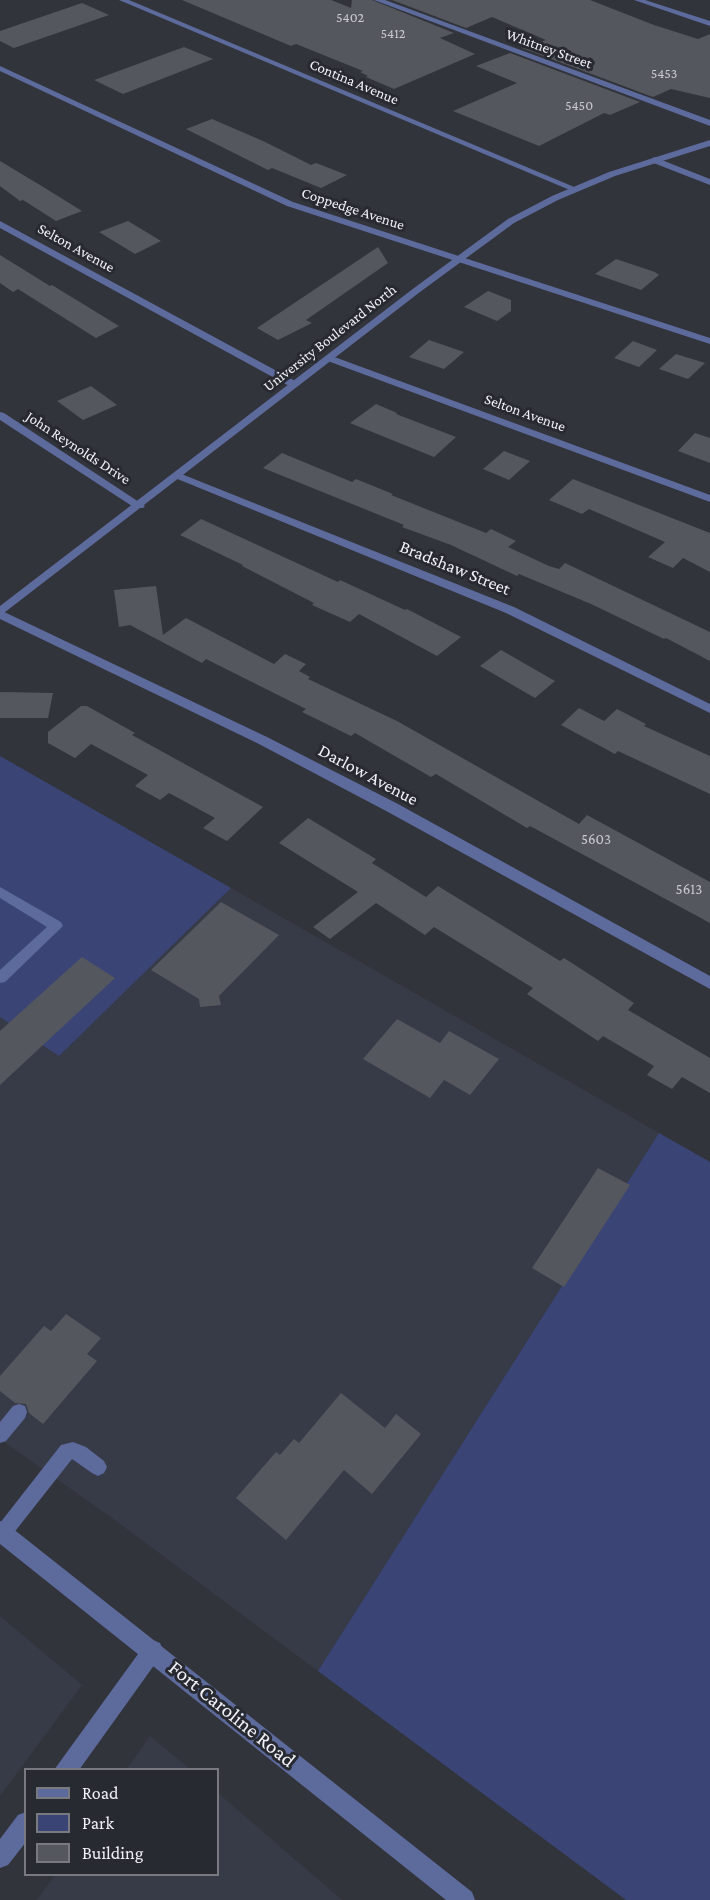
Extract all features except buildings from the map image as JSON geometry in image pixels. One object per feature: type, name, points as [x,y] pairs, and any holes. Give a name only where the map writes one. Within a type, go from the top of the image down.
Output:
[{"type":"street","name":"Contina Avenue","points":[[123,0],[575,189]]},
{"type":"street","name":"Whitney Street","points":[[378,0],[710,123]]},
{"type":"street","points":[[638,0],[710,24]]},
{"type":"street","name":"Coppedge Avenue","points":[[0,68],[290,204],[710,341]]},
{"type":"street","name":"University Boulevard North","points":[[0,613],[458,258],[511,221],[575,189],[654,160],[710,143]]},
{"type":"street","points":[[654,160],[710,182]]},
{"type":"street","name":"Selton Avenue","points":[[0,224],[295,385]]},
{"type":"street","name":"Selton Avenue","points":[[329,358],[710,499]]},
{"type":"street","name":"John Reynolds Drive","points":[[0,415],[139,506]]},
{"type":"street","name":"Bradshaw Street","points":[[179,476],[510,610],[710,709]]},
{"type":"street","name":"Darlow Avenue","points":[[0,613],[262,740],[393,808],[710,983]]},
{"type":"street","name":"Fort Caroline Road","points":[[1,1532],[153,1650],[464,1900]]},
{"type":"street","points":[[66,1768],[153,1650]]},
{"type":"street","points":[[0,1857],[24,1826]]},
{"type":"lane","points":[[0,892],[56,926],[0,978]]},
{"type":"lane","points":[[0,1435],[19,1412]]},
{"type":"lane","points":[[1,1532],[67,1451],[74,1450],[80,1453],[98,1467]]},
{"type":"shaded area","points":[[231,888],[659,1133],[318,1671],[112,1518],[0,1439],[0,1017],[59,1056]]},
{"type":"shaded area","points":[[0,1616],[82,1685],[0,1796]]},
{"type":"shaded area","points":[[150,1736],[189,1768],[128,1768]]},
{"type":"shaded area","points":[[219,1794],[342,1900],[37,1900],[54,1876],[219,1876]]},
{"type":"green space","points":[[0,756],[231,888],[59,1056],[0,1017]]},
{"type":"green space","points":[[659,1133],[710,1162],[710,1900],[626,1900],[318,1671]]}]
